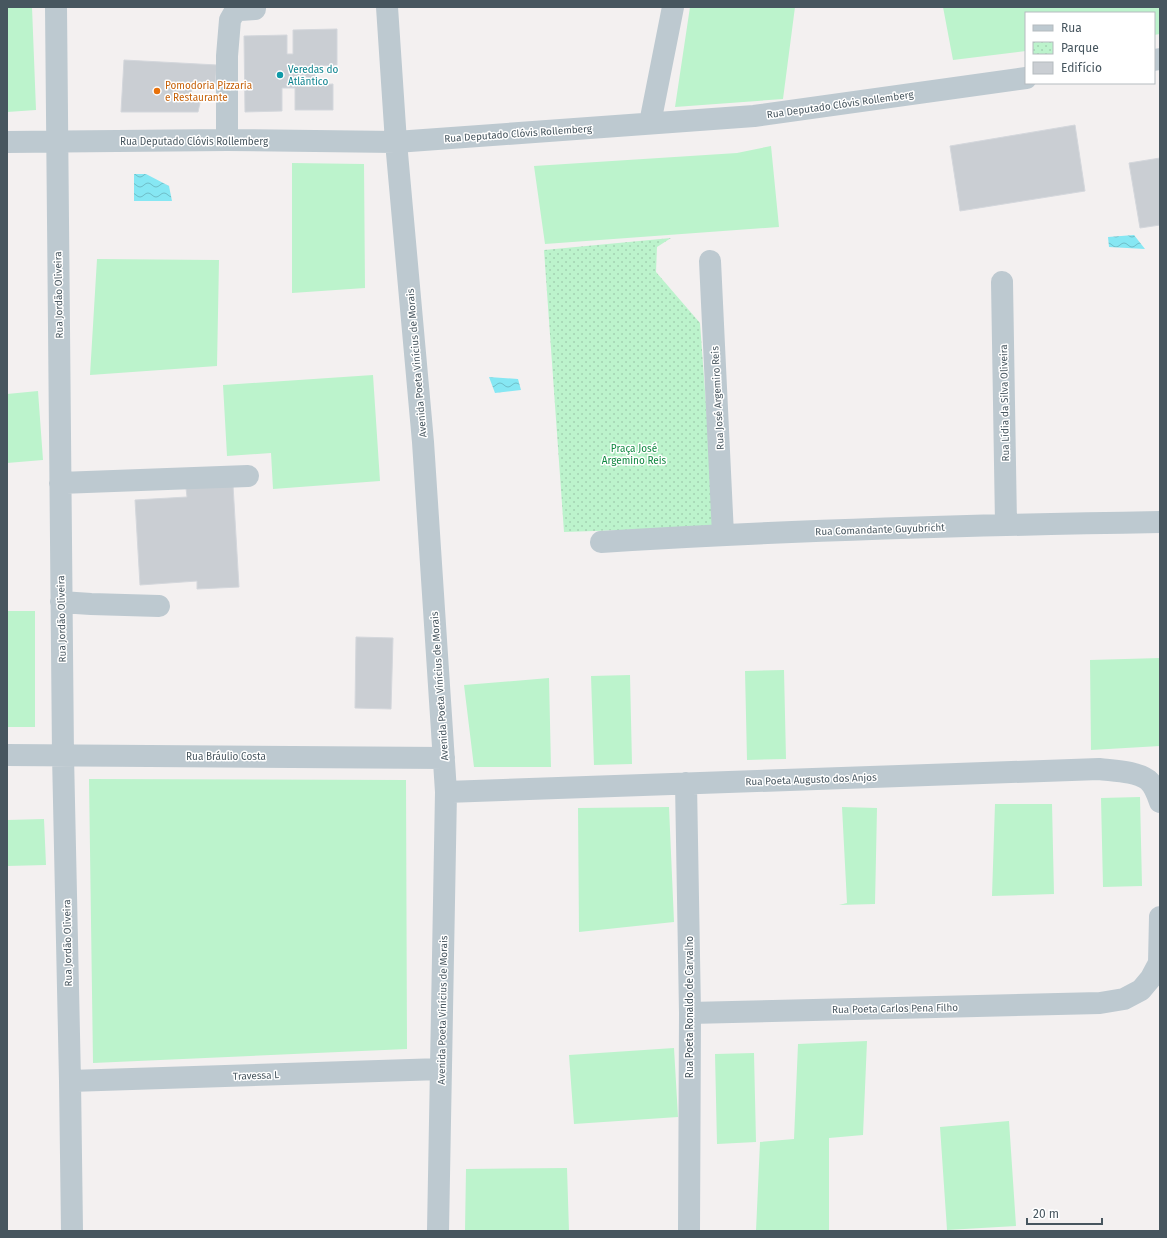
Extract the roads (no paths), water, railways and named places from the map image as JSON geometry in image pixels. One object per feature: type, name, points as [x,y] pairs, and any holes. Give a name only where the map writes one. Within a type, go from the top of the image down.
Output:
[{"type":"street","name":"Rua Jordão Oliveira","points":[[56,7],[61,602],[72,1231]]},
{"type":"street","name":"Avenida Poeta Vinícius de Morais","points":[[387,7],[396,142],[423,442],[446,792],[438,1231]]},
{"type":"street","points":[[650,123],[673,7]]},
{"type":"street","points":[[227,140],[227,56],[230,20],[234,13],[240,10],[255,9]]},
{"type":"street","name":"Rua Deputado Clóvis Rollemberg","points":[[7,142],[227,140],[396,142],[754,116],[1025,78]]},
{"type":"street","name":"Rua José Argemiro Reis","points":[[710,261],[723,534]]},
{"type":"street","name":"Rua Lídia da Silva Oliveira","points":[[1002,282],[1006,524]]},
{"type":"street","points":[[60,483],[248,476]]},
{"type":"street","name":"Rua Comandante Guyubricht","points":[[601,542],[723,534],[1006,524],[1160,522]]},
{"type":"street","points":[[61,602],[159,606]]},
{"type":"street","name":"Rua Bráulio Costa","points":[[7,755],[444,758]]},
{"type":"street","name":"Rua Poeta Augusto dos Anjos","points":[[446,792],[1099,769],[1133,774],[1149,781],[1157,793],[1160,802]]},
{"type":"street","name":"Rua Poeta Ronaldo de Carvalho","points":[[686,783],[690,1013],[689,1231]]},
{"type":"street","name":"Rua Poeta Carlos Pena Filho","points":[[690,1013],[1100,1003],[1124,999],[1140,990],[1151,978],[1159,963],[1160,916]]},
{"type":"street","name":"Travessa L","points":[[70,1081],[441,1069]]},
{"type":"water","points":[[134,174],[146,174],[169,186],[172,201],[134,201]]},
{"type":"water","points":[[1134,235],[1145,249],[1109,247],[1108,237]]},
{"type":"water","points":[[489,377],[518,379],[521,390],[495,393]]},
{"type":"place","name":"Veredas do Atlãntico","points":[[280,75]]},
{"type":"place","name":"Pomodoria Pizzaria e Restaurante","points":[[157,91]]},
{"type":"park label","name":"Praça José Argemino Reis","points":[[634,454]]}]
